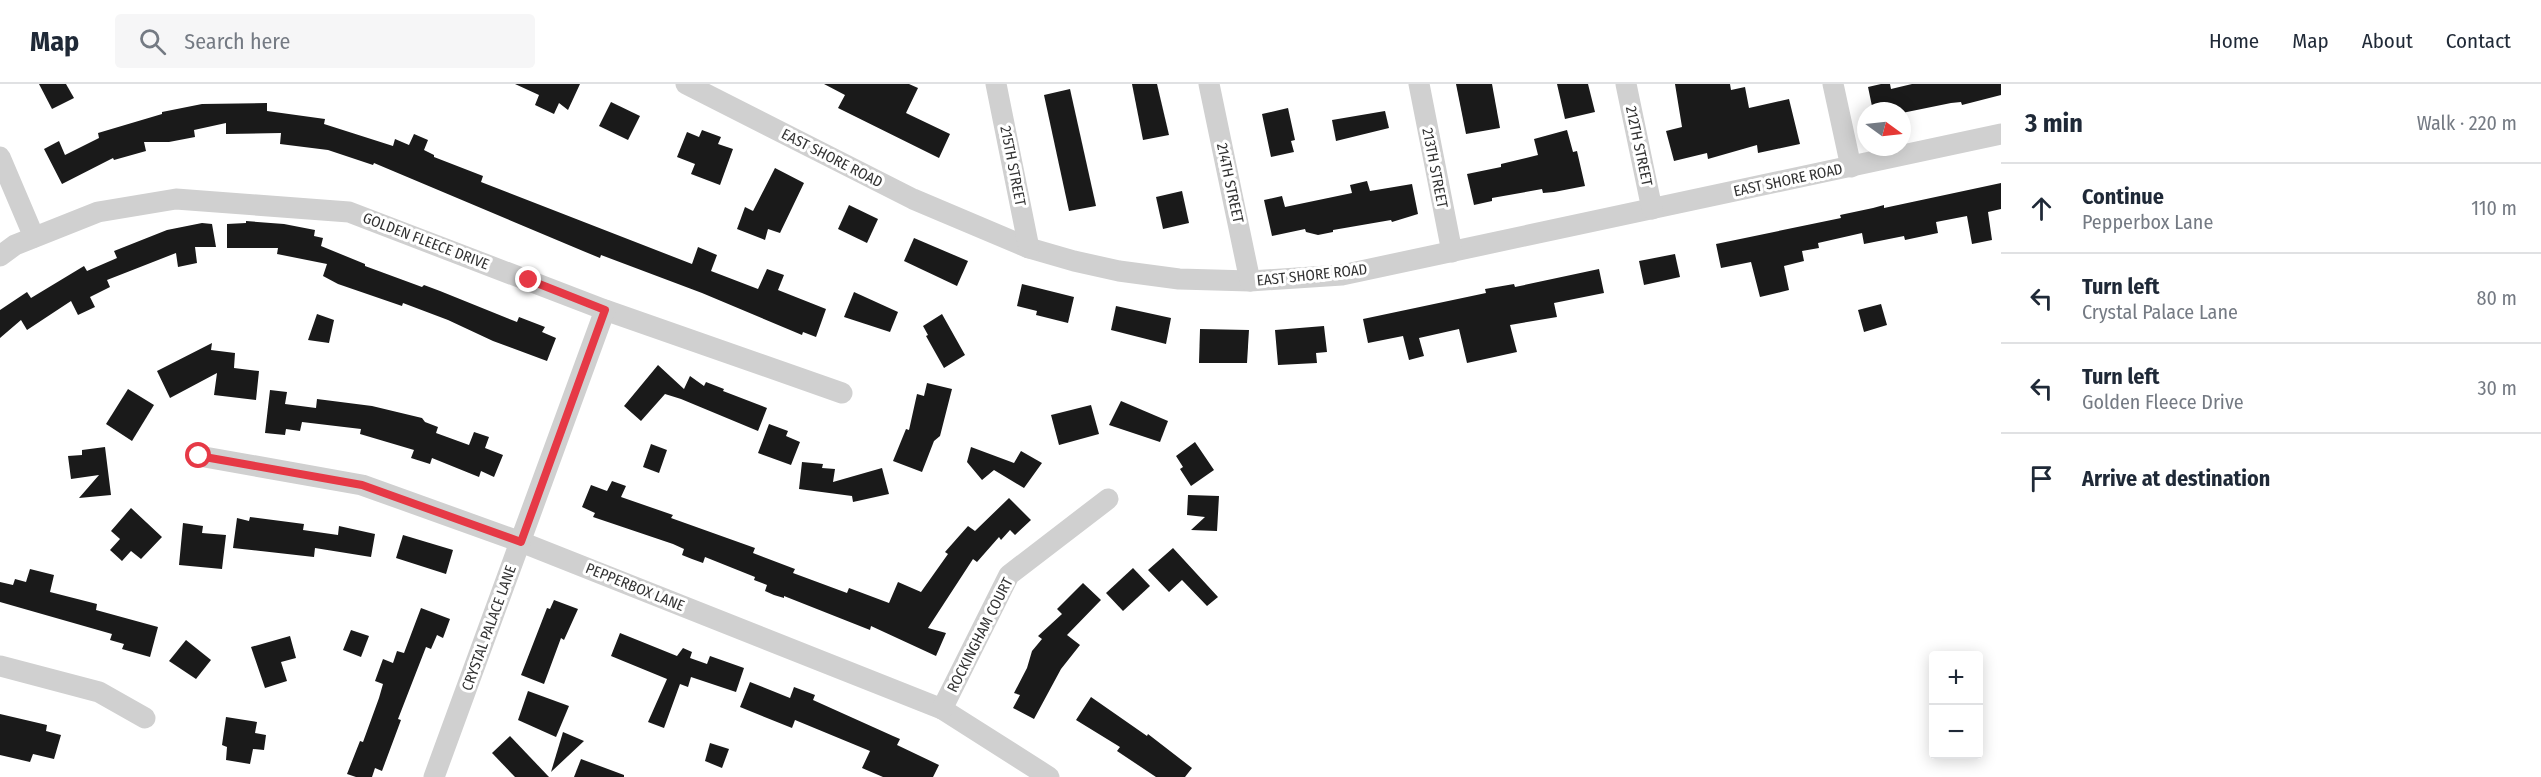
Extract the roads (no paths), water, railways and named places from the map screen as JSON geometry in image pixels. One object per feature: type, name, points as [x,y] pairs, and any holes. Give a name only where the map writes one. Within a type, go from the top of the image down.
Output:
[{"type":"street","name":"EAST SHORE ROAD","points":[[686,84],[913,199],[1029,248],[1119,271],[1179,279],[1250,281],[1342,274],[2001,134]]},
{"type":"street","name":"215TH STREET","points":[[996,84],[1029,248]]},
{"type":"street","name":"214TH STREET","points":[[1209,84],[1250,281]]},
{"type":"street","name":"213TH STREET","points":[[1419,84],[1452,252]]},
{"type":"street","name":"212TH STREET","points":[[1626,84],[1652,208]]},
{"type":"street","points":[[1833,84],[1851,167]]},
{"type":"street","points":[[0,157],[34,237]]},
{"type":"street","name":"GOLDEN FLEECE DRIVE","points":[[0,256],[15,245],[98,212],[176,199],[349,213],[605,310],[842,393]]},
{"type":"street","name":"CRYSTAL PALACE LANE","points":[[434,777],[605,310]]},
{"type":"street","name":"PEPPERBOX LANE","points":[[199,456],[362,485],[521,542],[942,709],[1049,777]]},
{"type":"street","name":"ROCKINGHAM COURT","points":[[942,709],[1009,575],[1108,499]]},
{"type":"street","points":[[0,666],[99,692],[145,718]]}]
